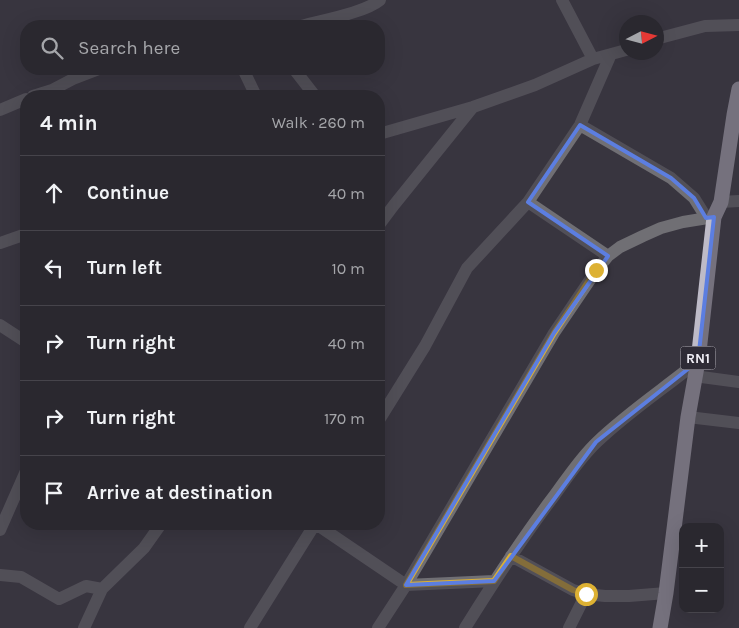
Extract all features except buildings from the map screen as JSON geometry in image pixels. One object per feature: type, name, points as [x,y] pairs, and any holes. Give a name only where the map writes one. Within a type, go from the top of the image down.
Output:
[{"type":"highway","name":"RN1","points":[[660,628],[688,417],[698,361],[708,218],[721,202],[739,89]]},
{"type":"street","points":[[322,20],[364,8],[380,0]]},
{"type":"street","points":[[562,0],[593,59]]},
{"type":"street","points":[[664,37],[705,26],[739,25]]},
{"type":"street","points":[[385,132],[473,107],[535,85],[593,59],[619,52]]},
{"type":"street","points":[[385,410],[425,346],[467,268],[528,202],[580,125],[611,54]]},
{"type":"street","points":[[52,90],[83,75]]},
{"type":"street","points":[[246,75],[253,90]]},
{"type":"street","points":[[299,75],[310,90]]},
{"type":"street","points":[[0,110],[20,101]]},
{"type":"street","points":[[385,218],[473,107]]},
{"type":"street","points":[[580,125],[671,178],[694,198],[708,218]]},
{"type":"street","points":[[721,202],[739,201]]},
{"type":"street","points":[[528,202],[608,256]]},
{"type":"street","points":[[378,628],[406,585],[554,333],[596,270],[608,256],[620,247],[661,228],[708,218]]},
{"type":"street","points":[[0,243],[20,236]]},
{"type":"street","points":[[0,325],[20,338]]},
{"type":"street","points":[[465,628],[533,524],[596,442],[698,361]]},
{"type":"street","points":[[694,376],[739,382]]},
{"type":"street","points":[[688,417],[739,423]]},
{"type":"street","points":[[0,530],[20,484]]},
{"type":"street","points":[[84,628],[102,589],[144,548],[157,530]]},
{"type":"street","points":[[250,628],[311,530]]},
{"type":"street","points":[[324,530],[406,585],[494,581]]},
{"type":"street","points":[[511,556],[573,590],[586,594],[629,596],[666,593]]},
{"type":"street","points":[[0,575],[21,577],[59,599],[86,586],[102,589]]},
{"type":"street","points":[[569,628],[586,594]]},
{"type":"highlighted area","points":[[580,125],[671,178],[694,198],[706,218],[714,217],[698,361],[596,442],[494,581],[406,585],[554,333],[608,256],[528,202]]},
{"type":"route","points":[[586,594],[573,590],[511,556],[494,581],[406,585],[554,333],[596,270]]}]
